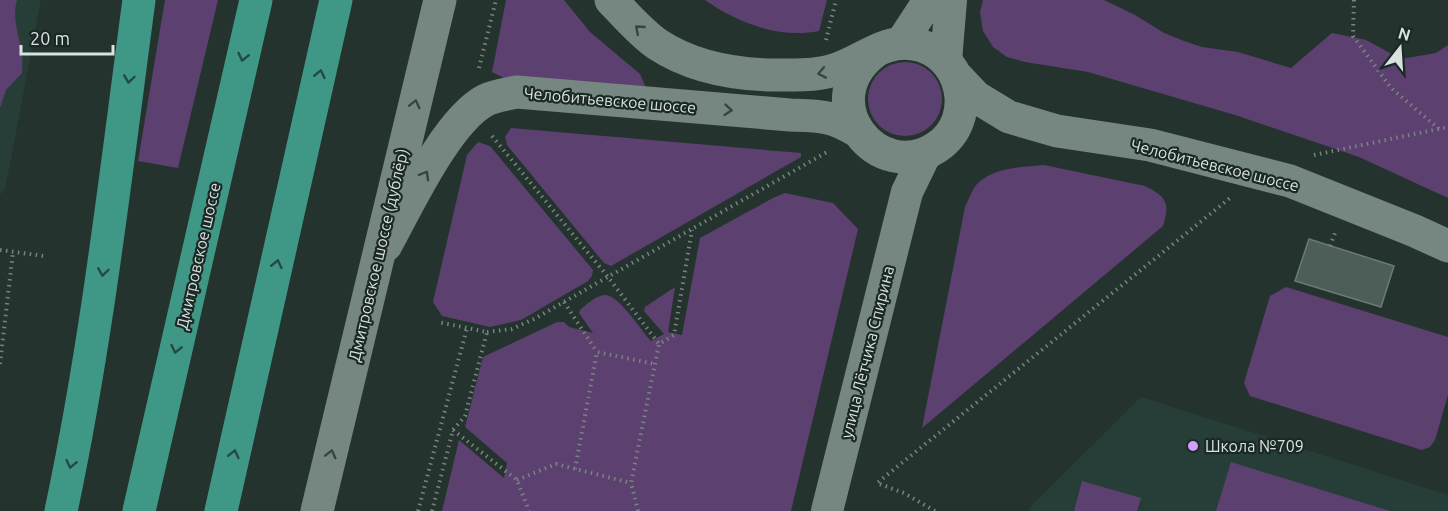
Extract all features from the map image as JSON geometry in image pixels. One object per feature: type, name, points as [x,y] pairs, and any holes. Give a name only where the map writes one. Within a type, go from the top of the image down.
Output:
[{"type":"highway","points":[[61,511],[78,434],[93,345],[139,0]]},
{"type":"highway","name":"Дмитровское шоссе","points":[[139,511],[256,0]]},
{"type":"highway","points":[[221,511],[336,0]]},
{"type":"street","name":"Дмитровское шоссе (дублёр)","points":[[317,511],[440,0]]},
{"type":"street","points":[[611,0],[657,44],[681,57],[719,70],[756,76],[822,74],[848,66],[889,47]]},
{"type":"street","points":[[857,130],[849,109],[850,87],[859,66],[889,47],[929,0]]},
{"type":"street","points":[[935,147],[956,126],[962,106],[962,96],[952,69],[951,0]]},
{"type":"street","name":"Челобитьевское шоссе","points":[[889,47],[926,47],[952,69],[976,97],[1009,117],[1057,131],[1150,146],[1290,181],[1448,246]]},
{"type":"street","name":"Челобитьевское шоссе","points":[[376,262],[445,141],[467,113],[486,100],[517,92],[821,116],[839,120],[857,130],[869,144],[884,153],[905,156],[935,147],[982,123],[1009,117]]},
{"type":"street","name":"улица Лётчика Спирина","points":[[827,511],[907,192],[935,147]]},
{"type":"street","points":[[884,153],[907,192]]},
{"type":"path","points":[[478,72],[496,0]]},
{"type":"path","points":[[825,42],[836,0]]},
{"type":"path","points":[[1354,0],[1353,36],[1390,88],[1439,129]]},
{"type":"path","points":[[1312,156],[1448,127]]},
{"type":"path","points":[[484,128],[608,278],[659,344]]},
{"type":"path","points":[[438,322],[487,332],[512,329],[608,278],[830,151]]},
{"type":"path","points":[[935,511],[904,493],[877,483],[1233,195]]},
{"type":"path","points":[[638,511],[630,483],[659,344],[674,334],[692,230]]},
{"type":"path","points":[[0,250],[44,256]]},
{"type":"path","points":[[0,364],[14,252]]},
{"type":"path","points":[[564,302],[597,352],[576,469]]},
{"type":"path","points":[[418,511],[466,328]]},
{"type":"path","points":[[432,511],[453,430],[465,416],[487,332]]},
{"type":"path","points":[[597,352],[655,364]]},
{"type":"path","points":[[453,430],[517,480],[529,511]]},
{"type":"path","points":[[517,480],[556,464],[630,483]]},
{"type":"shaded area","points":[[0,0],[41,0],[5,190],[0,194]]},
{"type":"shaded area","points":[[0,0],[17,0],[15,18],[22,51],[22,73],[6,90],[0,108]]},
{"type":"shaded area","points":[[165,0],[218,0],[178,168],[138,161]]},
{"type":"shaded area","points":[[506,0],[564,0],[590,32],[640,74],[647,90],[506,79],[492,72]]},
{"type":"shaded area","points":[[705,0],[827,0],[819,31],[789,33],[745,22]]},
{"type":"shaded area","points":[[983,0],[1104,0],[1164,33],[1184,41],[1202,47],[1238,52],[1291,68],[1332,33],[1366,40],[1401,59],[1436,53],[1448,45],[1448,198],[1359,157],[1235,115],[1088,72],[1007,57],[993,47],[983,31],[980,12]]},
{"type":"shaded area","points":[[905,62],[919,65],[931,73],[939,85],[942,99],[939,113],[931,125],[919,133],[905,136],[891,133],[879,125],[871,113],[868,99],[871,85],[879,73],[891,65]]},
{"type":"shaded area","points":[[511,128],[801,153],[801,157],[611,266],[604,263],[507,145],[505,137]]},
{"type":"shaded area","points":[[478,142],[490,146],[593,270],[588,281],[521,320],[490,327],[442,316],[433,302],[467,155]]},
{"type":"shaded area","points":[[1044,165],[1145,186],[1162,197],[1165,202],[1166,212],[1163,226],[922,428],[965,207],[979,182],[993,173]]},
{"type":"shaded area","points":[[785,193],[833,203],[858,229],[791,511],[442,511],[459,440],[504,478],[507,463],[465,427],[483,357],[557,322],[564,322],[569,327],[593,333],[579,313],[592,300],[605,295],[623,306],[651,341],[664,334],[644,311],[645,307],[675,287],[668,332],[682,335],[700,238]]},
{"type":"shaded area","points":[[1286,287],[1448,337],[1448,395],[1435,440],[1430,447],[1422,450],[1250,396],[1244,383],[1270,296]]},
{"type":"shaded area","name":"Школа №709","points":[[1141,397],[1448,495],[1448,511],[1029,511],[1031,506]]},
{"type":"shaded area","points":[[1231,462],[1390,511],[1216,511]]},
{"type":"shaded area","points":[[1082,481],[1141,498],[1137,511],[1074,511]]},
{"type":"building","points":[[1309,239],[1394,266],[1381,307],[1295,281]]},
{"type":"place","name":"Школа №709","points":[[1193,446]]}]
